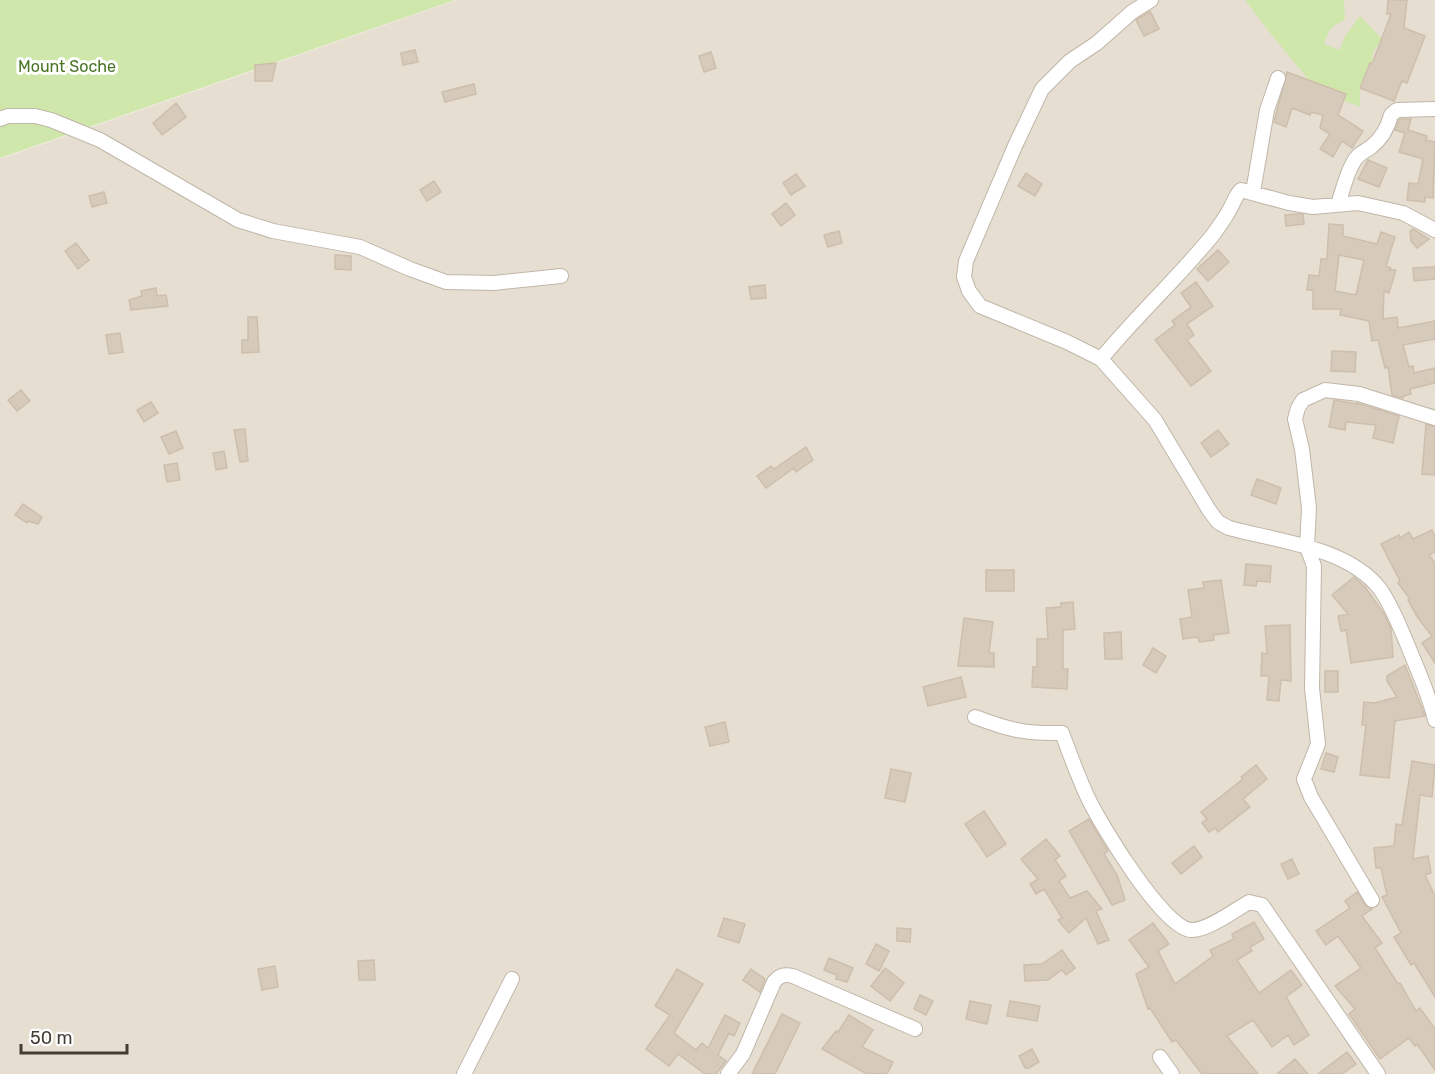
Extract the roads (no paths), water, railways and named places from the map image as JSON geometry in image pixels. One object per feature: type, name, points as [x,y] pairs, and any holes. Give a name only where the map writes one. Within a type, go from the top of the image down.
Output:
[{"type":"street","points":[[1151,0],[1132,12],[1097,43],[1070,61],[1042,89],[966,261],[964,277],[966,284],[980,306],[1067,342],[1101,359],[1155,420],[1218,522],[1235,530],[1307,547],[1337,558],[1361,572],[1380,589],[1397,619],[1431,700],[1435,720]]},
{"type":"street","points":[[1252,192],[1268,110],[1278,78]]},
{"type":"street","points":[[1338,204],[1353,163],[1360,153],[1371,147],[1381,136],[1389,124],[1390,115],[1397,110],[1435,109]]},
{"type":"street","points":[[0,119],[8,116],[35,116],[51,120],[100,140],[238,220],[273,231],[360,247],[446,282],[494,283],[561,276]]},
{"type":"street","points":[[1101,359],[1212,235],[1241,190],[1313,207],[1358,203],[1403,213],[1435,230]]},
{"type":"street","points":[[1372,900],[1311,796],[1304,779],[1318,744],[1312,688],[1314,566],[1307,547],[1309,507],[1302,449],[1295,419],[1303,400],[1325,390],[1359,394],[1435,418]]},
{"type":"street","points":[[975,717],[1008,730],[1034,734],[1062,733],[1088,797],[1111,839],[1161,908],[1173,921],[1185,929],[1204,928],[1249,902],[1262,905],[1378,1074]]},
{"type":"street","points":[[728,1074],[743,1054],[774,982],[778,977],[785,975],[793,976],[915,1029]]},
{"type":"street","points":[[464,1074],[512,979]]},
{"type":"street","points":[[1160,1057],[1172,1074]]},
{"type":"park label","name":"Mount Soche","points":[[67,66]]}]
